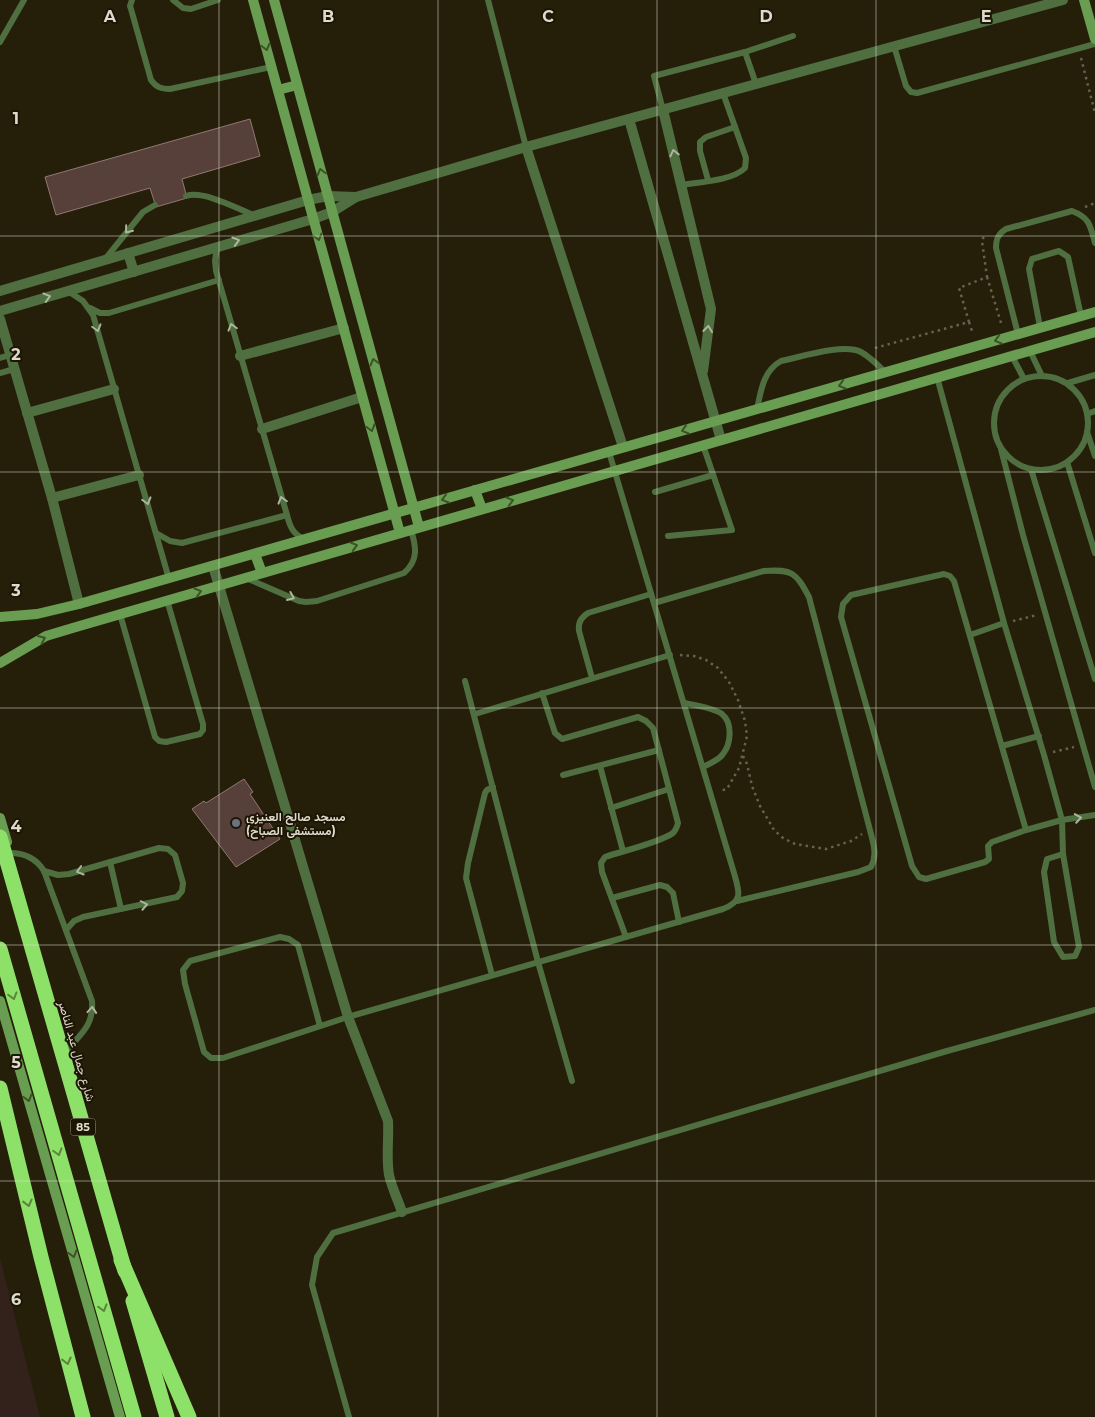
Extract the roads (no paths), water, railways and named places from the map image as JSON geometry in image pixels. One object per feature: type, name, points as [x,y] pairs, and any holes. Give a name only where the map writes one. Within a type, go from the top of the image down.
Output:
[{"type":"highway","name":"شارع جمال عبد الناصر","points":[[0,837],[167,1417]]},
{"type":"highway","name":"85","points":[[0,949],[134,1417]]},
{"type":"highway","points":[[0,1088],[41,1257],[83,1417]]},
{"type":"highway","points":[[121,1260],[189,1417]]},
{"type":"street","points":[[253,0],[400,533]]},
{"type":"street","points":[[274,0],[414,508],[415,529]]},
{"type":"street","points":[[0,291],[308,200],[328,196],[356,196],[526,147],[1063,0]]},
{"type":"street","points":[[1084,0],[1095,38]]},
{"type":"street","points":[[278,90],[297,85]]},
{"type":"street","points":[[664,110],[711,309],[703,377]]},
{"type":"street","points":[[629,119],[721,440]]},
{"type":"street","points":[[526,147],[623,448]]},
{"type":"street","points":[[0,310],[313,219],[332,212],[356,196]]},
{"type":"street","points":[[168,241],[173,260]]},
{"type":"street","points":[[128,252],[134,272]]},
{"type":"street","points":[[0,617],[37,614],[79,604],[1095,312]]},
{"type":"street","points":[[0,318],[5,357],[14,369],[52,498],[79,604]]},
{"type":"street","points":[[240,356],[344,328]]},
{"type":"street","points":[[0,663],[46,636],[1095,332]]},
{"type":"street","points":[[27,413],[114,389]]},
{"type":"street","points":[[262,429],[362,397]]},
{"type":"street","points":[[52,498],[139,475]]},
{"type":"street","points":[[475,490],[482,509]]},
{"type":"street","points":[[255,554],[262,573]]},
{"type":"street","points":[[213,566],[348,1017],[388,1120],[390,1176],[402,1212]]},
{"type":"street","points":[[0,818],[172,1417]]},
{"type":"street","points":[[0,1001],[120,1417]]},
{"type":"lane","points":[[0,42],[24,0]]},
{"type":"lane","points":[[132,0],[130,6],[151,80],[161,88],[170,89],[271,67]]},
{"type":"lane","points":[[173,0],[183,8],[191,9],[218,0]]},
{"type":"lane","points":[[488,0],[526,147]]},
{"type":"lane","points":[[664,110],[654,76],[746,52],[793,36]]},
{"type":"lane","points":[[894,46],[906,86],[911,92],[917,93],[1078,48],[1095,38]]},
{"type":"lane","points":[[746,52],[756,84]]},
{"type":"lane","points":[[681,185],[728,177],[740,173],[745,168],[746,158],[723,93]]},
{"type":"lane","points":[[708,180],[700,151],[700,142],[706,136],[735,127]]},
{"type":"lane","points":[[186,196],[196,194],[207,196],[257,216]]},
{"type":"lane","points":[[105,259],[143,212],[155,205]]},
{"type":"lane","points":[[1018,334],[996,248],[996,240],[1000,233],[1006,229],[1072,211],[1082,215],[1089,222],[1095,242]]},
{"type":"lane","points":[[217,247],[215,261],[218,280],[286,516],[294,532],[299,537],[306,539]]},
{"type":"lane","points":[[1040,328],[1029,268],[1032,259],[1059,251],[1068,257],[1081,316]]},
{"type":"lane","points":[[89,308],[109,313],[218,280]]},
{"type":"lane","points":[[68,291],[83,301],[93,315],[168,579]]},
{"type":"lane","points":[[757,409],[768,373],[774,364],[781,361],[851,348],[861,352],[885,372]]},
{"type":"lane","points":[[1030,350],[1042,376]]},
{"type":"lane","points":[[1012,356],[1024,379]]},
{"type":"lane","points":[[0,373],[14,369]]},
{"type":"lane","points":[[1068,383],[1095,375]]},
{"type":"lane","points":[[1095,456],[1087,432],[1087,414],[1080,396],[1068,383],[1050,376],[1032,376],[1015,383],[1002,396],[995,413],[994,431],[1001,448],[1023,535],[1095,787]]},
{"type":"lane","points":[[937,377],[1004,624],[1062,820],[1063,854],[1079,947],[1075,956],[1063,957],[1054,942],[1044,872],[1047,859],[1063,854]]},
{"type":"lane","points":[[1087,414],[1095,412]]},
{"type":"lane","points":[[1001,448],[1014,462],[1031,469],[1050,469],[1067,462],[1080,449],[1087,432]]},
{"type":"lane","points":[[668,536],[732,530],[704,445]]},
{"type":"lane","points":[[609,452],[739,889],[737,901]]},
{"type":"lane","points":[[1067,462],[1095,553]]},
{"type":"lane","points":[[1031,469],[1095,678]]},
{"type":"lane","points":[[655,492],[713,475]]},
{"type":"lane","points":[[156,534],[170,541],[182,543],[286,516]]},
{"type":"lane","points":[[246,578],[299,601],[317,601],[404,573],[412,564],[415,555],[415,529]]},
{"type":"lane","points":[[320,1026],[298,945],[290,939],[280,937],[190,961],[183,970],[185,984],[204,1052],[211,1058],[223,1058],[348,1017],[723,909],[732,906],[737,901],[858,872],[871,867],[874,862],[875,853],[870,829],[809,598],[798,578],[791,572],[778,570],[764,571],[654,603]]},
{"type":"lane","points":[[1026,830],[954,581],[950,576],[944,574],[851,595],[842,604],[841,617],[912,866],[919,877],[926,878],[985,862],[988,859],[988,846],[992,842],[1026,830],[1062,820],[1095,815]]},
{"type":"lane","points":[[592,678],[579,631],[580,620],[588,613],[651,594]]},
{"type":"lane","points":[[120,614],[155,736],[159,741],[166,742],[200,734],[203,724],[167,600]]},
{"type":"lane","points":[[970,635],[1004,624]]},
{"type":"lane","points":[[475,714],[670,655]]},
{"type":"lane","points":[[465,681],[538,962],[572,1081]]},
{"type":"lane","points":[[542,693],[555,733],[562,738],[638,717],[646,721],[653,728],[678,822],[677,828],[672,833],[657,840],[605,856],[601,863],[602,872],[626,937]]},
{"type":"lane","points":[[684,703],[704,707],[722,714],[730,727],[730,733],[723,754],[703,767]]},
{"type":"lane","points":[[1002,746],[1038,736]]},
{"type":"lane","points":[[563,775],[659,750]]},
{"type":"lane","points":[[600,766],[623,851]]},
{"type":"lane","points":[[492,975],[466,878],[485,793],[493,787]]},
{"type":"lane","points":[[611,808],[670,789]]},
{"type":"lane","points":[[44,870],[63,875],[154,849],[163,848],[175,855],[183,883],[182,891],[177,897],[83,916],[74,921],[66,930]]},
{"type":"lane","points":[[10,853],[18,853],[34,859],[44,870],[92,1001],[93,1008],[88,1026],[67,1050]]},
{"type":"lane","points":[[110,862],[121,909]]},
{"type":"lane","points":[[612,898],[660,885],[667,887],[673,893],[679,922]]},
{"type":"lane","points":[[349,1417],[312,1285],[317,1257],[332,1233],[937,1054],[1095,1010]]},
{"type":"place","name":"مسجد صالح العنيزي (مستشفى الصباح)","points":[[236,823]]}]
